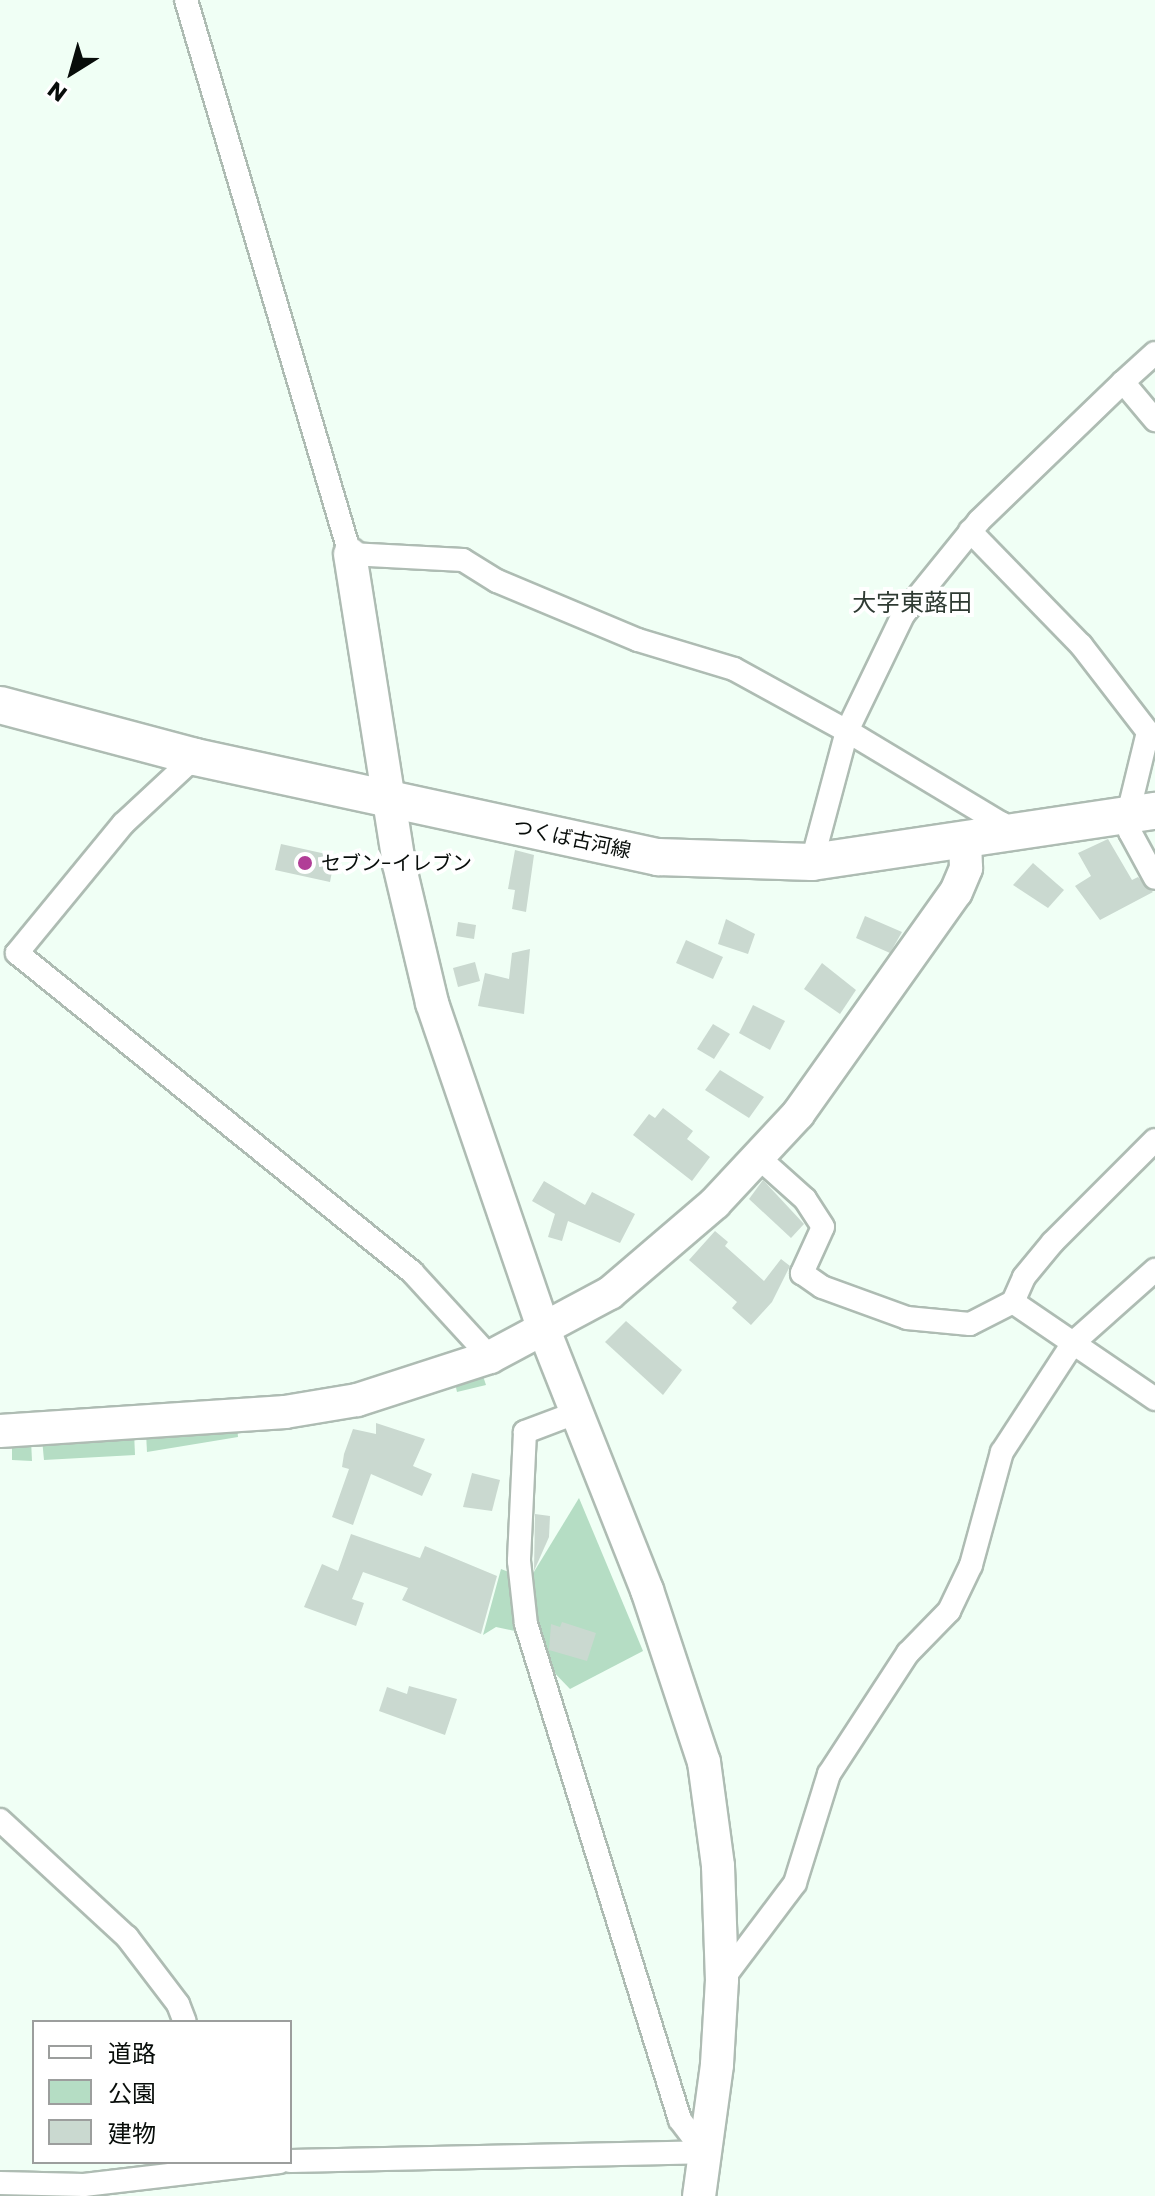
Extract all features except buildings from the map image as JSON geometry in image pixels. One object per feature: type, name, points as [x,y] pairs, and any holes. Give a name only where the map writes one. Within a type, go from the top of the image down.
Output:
[{"type":"main road","name":"つくば古河線","points":[[0,705],[195,757],[658,857],[812,862],[965,843],[1142,812]]},
{"type":"street","points":[[186,0],[350,554],[388,799],[432,1003],[544,1330],[647,1590],[704,1762],[718,1866],[722,1980],[717,2065],[699,2196]]},
{"type":"street","points":[[812,862],[847,731],[903,615],[970,531],[1155,353]]},
{"type":"street","points":[[1123,382],[1155,420]]},
{"type":"street","points":[[970,531],[1081,645],[1148,732],[1142,812],[1130,832],[1155,878]]},
{"type":"street","points":[[350,554],[463,560],[497,581],[638,640],[734,669],[984,812],[1002,824],[1006,836]]},
{"type":"street","points":[[195,757],[123,824],[17,953],[412,1272],[490,1357]]},
{"type":"street","points":[[0,1431],[285,1412],[357,1400],[490,1357],[610,1293],[659,1253],[798,1114],[925,939],[963,877],[965,843]]},
{"type":"street","points":[[758,1157],[805,1199],[823,1227],[802,1273],[822,1287],[907,1318],[970,1324],[1013,1302],[1024,1277],[1053,1242],[1155,1140]]},
{"type":"street","points":[[722,1980],[795,1883],[829,1774],[908,1653],[949,1611],[971,1565],[1002,1452],[1073,1343],[1155,1270]]},
{"type":"street","points":[[1013,1302],[1155,1399]]},
{"type":"street","points":[[578,1412],[525,1432],[519,1561],[526,1624],[680,2120],[704,2152]]},
{"type":"street","points":[[0,1820],[127,1937],[178,2004],[184,2020]]},
{"type":"street","points":[[292,2161],[704,2152]]},
{"type":"street","points":[[0,2183],[84,2185],[234,2165]]},
{"type":"green space","points":[[482,1373],[486,1385],[457,1392],[455,1383]]},
{"type":"green space","points":[[237,1425],[238,1437],[147,1452],[146,1433]]},
{"type":"green space","points":[[134,1432],[135,1455],[44,1460],[42,1439]]},
{"type":"green space","points":[[31,1440],[32,1461],[12,1460],[12,1442]]},
{"type":"green space","points":[[579,1498],[643,1651],[570,1689],[546,1664],[529,1580]]},
{"type":"green space","points":[[501,1569],[511,1573],[515,1631],[496,1627],[483,1635]]},
{"type":"place","name":"セブン-イレブン","points":[[305,863]]},
{"type":"district","name":"大字東蕗田","points":[[912,603]]}]
